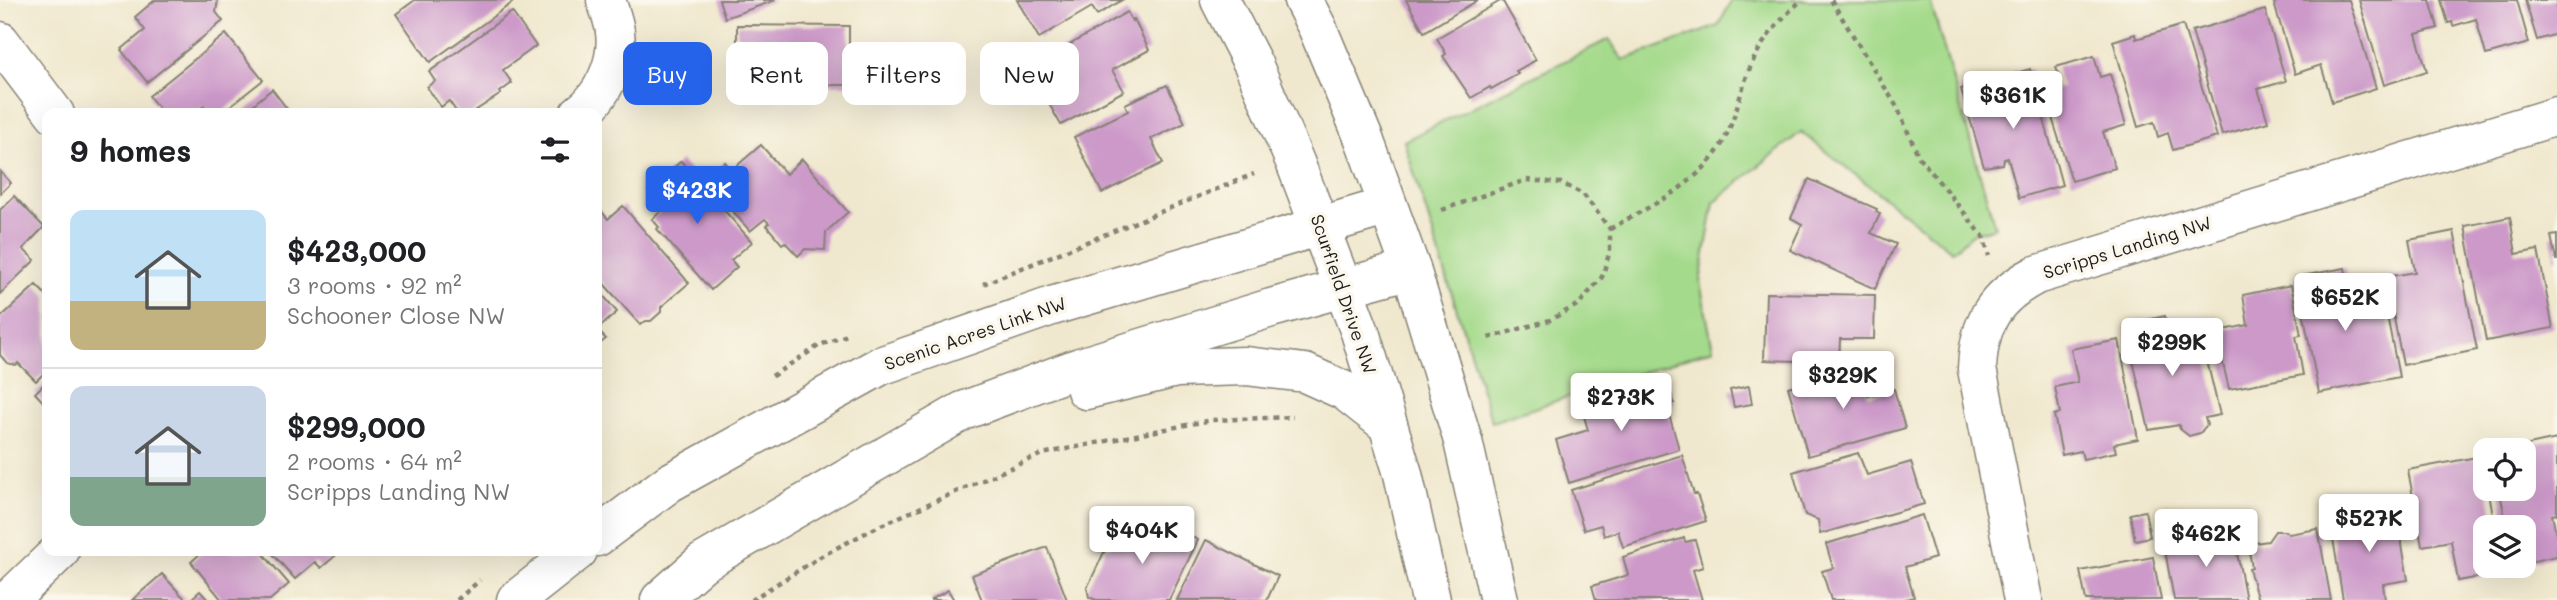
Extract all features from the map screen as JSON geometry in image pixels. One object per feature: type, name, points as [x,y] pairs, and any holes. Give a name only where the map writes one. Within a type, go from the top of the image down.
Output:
[{"type":"street","points":[[585,108],[603,88],[613,61],[616,33],[606,0]]},
{"type":"street","name":"Scurfield Drive NW","points":[[1220,0],[1253,64],[1344,289],[1403,474],[1430,600]]},
{"type":"street","points":[[1303,0],[1364,139],[1411,269],[1463,442],[1499,600]]},
{"type":"street","points":[[0,41],[50,108]]},
{"type":"street","name":"Scripps Landing NW","points":[[2024,600],[1977,369],[1980,336],[1989,314],[2001,298],[2016,285],[2036,275],[2557,116]]},
{"type":"street","name":"Scenic Acres Link NW","points":[[602,533],[669,483],[880,366],[1052,306],[1388,206]]},
{"type":"street","points":[[660,600],[702,563],[963,411],[1080,367],[1270,308],[1411,269]]},
{"type":"street","points":[[963,411],[1051,398],[1175,368],[1245,366],[1305,373],[1345,391],[1388,425]]},
{"type":"street","points":[[9,600],[55,556]]},
{"type":"street","points":[[516,600],[572,556]]},
{"type":"path","points":[[1610,229],[1672,194],[1694,177],[1715,155],[1739,102],[1755,57],[1776,28],[1802,0]]},
{"type":"path","points":[[1830,0],[1897,107],[1919,157],[1983,236],[2001,298]]},
{"type":"path","points":[[1442,210],[1526,180],[1561,183],[1583,194],[1610,229],[1610,251],[1602,277],[1578,304],[1550,320],[1485,339]]},
{"type":"path","points":[[751,600],[825,554],[881,524],[1042,454],[1211,420],[1293,417]]},
{"type":"green space","points":[[1732,0],[1930,0],[1995,227],[1974,233],[1952,251],[1801,132],[1714,202],[1700,282],[1713,349],[1492,422],[1404,141],[1609,39],[1623,60],[1718,26]]},
{"type":"building","points":[[155,0],[218,0],[216,12],[223,21],[147,82],[121,50],[145,30],[135,17]]},
{"type":"building","points":[[415,0],[510,0],[512,3],[430,62],[396,14]]},
{"type":"building","points":[[719,0],[776,0],[725,18]]},
{"type":"building","points":[[1017,0],[1122,0],[1097,15],[1092,7],[1039,38]]},
{"type":"building","points":[[1406,0],[1478,0],[1424,32]]},
{"type":"building","points":[[1502,0],[1536,60],[1516,71],[1518,74],[1471,98],[1443,56],[1446,54],[1437,38]]},
{"type":"building","points":[[2282,0],[2349,0],[2376,88],[2332,102],[2321,65],[2295,74],[2274,3]]},
{"type":"building","points":[[2359,0],[2430,0],[2438,28],[2416,34],[2427,71],[2384,85]]},
{"type":"building","points":[[2441,0],[2517,0],[2529,43],[2486,55],[2476,19],[2453,26],[2452,22],[2448,23]]},
{"type":"building","points":[[2525,0],[2557,0],[2557,34],[2537,40]]},
{"type":"building","points":[[2265,10],[2286,81],[2258,89],[2268,122],[2222,135],[2192,31]]},
{"type":"building","points":[[512,12],[536,46],[503,70],[512,83],[479,108],[454,108],[449,101],[441,107],[427,87],[435,81],[429,72]]},
{"type":"building","points":[[1127,12],[1132,21],[1134,19],[1149,50],[1112,70],[1124,91],[1061,125],[1050,105],[1079,105],[1079,42],[1074,42]]},
{"type":"building","points":[[737,25],[849,26],[849,42],[842,42],[842,85],[828,85],[828,42],[737,42]]},
{"type":"building","points":[[2183,25],[2217,137],[2173,150],[2168,133],[2158,137],[2154,122],[2138,127],[2113,41],[2135,34],[2136,39]]},
{"type":"building","points":[[226,34],[263,80],[228,108],[206,108],[204,105],[201,108],[158,108],[149,96]]},
{"type":"building","points":[[2094,56],[2100,77],[2110,74],[2126,125],[2103,132],[2115,168],[2072,181],[2044,92],[2062,87],[2056,67]]},
{"type":"building","points":[[2030,69],[2062,185],[2019,198],[2008,158],[2004,159],[2003,164],[1984,167],[1961,89]]},
{"type":"building","points":[[1167,85],[1185,123],[1151,139],[1163,163],[1102,193],[1074,137],[1128,111],[1125,104]]},
{"type":"building","points":[[272,89],[286,108],[249,108]]},
{"type":"building","points":[[761,145],[786,174],[802,159],[848,212],[826,232],[825,250],[805,249],[798,256],[785,242],[782,244],[766,225],[769,223],[765,219],[750,231],[705,180],[725,162],[732,170]]},
{"type":"building","points":[[681,161],[752,242],[731,260],[737,267],[711,290],[657,229],[659,227],[652,219],[664,209],[648,191]]},
{"type":"building","points":[[0,171],[11,183],[0,194]]},
{"type":"building","points":[[1809,179],[1877,209],[1876,212],[1880,214],[1871,233],[1896,244],[1875,289],[1790,250],[1802,224],[1791,218]]},
{"type":"building","points":[[14,196],[42,225],[42,229],[23,249],[35,260],[0,294],[0,210]]},
{"type":"building","points":[[623,206],[689,283],[661,307],[661,312],[651,321],[640,325],[602,282],[602,212],[608,219]]},
{"type":"building","points":[[2510,217],[2516,254],[2538,250],[2553,328],[2486,341],[2465,226]]},
{"type":"building","points":[[2454,231],[2477,350],[2403,365],[2386,277],[2415,272],[2409,240]]},
{"type":"building","points":[[2557,235],[2557,260],[2556,260],[2551,236]]},
{"type":"building","points":[[2345,268],[2351,301],[2383,295],[2399,377],[2319,393],[2296,277]]},
{"type":"building","points":[[36,285],[42,291],[42,375],[36,381],[18,363],[7,363],[0,355],[0,318]]},
{"type":"building","points":[[2291,285],[2301,335],[2296,336],[2303,375],[2229,389],[2219,347],[2222,346],[2219,331],[2248,325],[2243,295]]},
{"type":"building","points":[[1766,293],[1875,295],[1874,339],[1840,339],[1839,362],[1764,360]]},
{"type":"building","points":[[602,294],[617,312],[602,326]]},
{"type":"building","points":[[2165,316],[2172,347],[2202,340],[2220,415],[2205,418],[2207,425],[2200,433],[2189,436],[2179,425],[2149,430],[2125,325]]},
{"type":"building","points":[[2119,340],[2138,439],[2114,444],[2116,452],[2083,459],[2081,451],[2062,455],[2054,415],[2060,413],[2055,387],[2078,382],[2071,349]]},
{"type":"building","points":[[1860,367],[1868,396],[1894,389],[1905,428],[1808,456],[1788,387]]},
{"type":"building","points":[[1667,381],[1674,403],[1669,404],[1671,411],[1668,411],[1679,449],[1569,483],[1556,440],[1588,430],[1581,406]]},
{"type":"building","points":[[42,386],[42,401],[35,393]]},
{"type":"building","points":[[1749,386],[1752,404],[1734,407],[1730,390]]},
{"type":"building","points":[[2557,439],[2557,514],[2552,515],[2557,538],[2557,556],[2536,560],[2536,515],[2505,515],[2502,501],[2536,501],[2536,443]]},
{"type":"building","points":[[1858,453],[1867,475],[1911,462],[1924,504],[1820,534],[1818,520],[1805,515],[1793,472]]},
{"type":"building","points":[[1682,455],[1706,521],[1623,547],[1618,531],[1604,536],[1601,525],[1584,530],[1571,490]]},
{"type":"building","points":[[2473,458],[2473,501],[2490,501],[2493,515],[2473,515],[2475,578],[2458,581],[2451,541],[2422,546],[2408,470]]},
{"type":"building","points":[[2396,509],[2408,580],[2383,584],[2385,600],[2343,600],[2330,520]]},
{"type":"building","points":[[2145,511],[2150,537],[2135,540],[2130,514]]},
{"type":"building","points":[[1922,515],[1935,558],[1905,567],[1914,597],[1902,600],[1831,600],[1822,571],[1833,568],[1826,544]]},
{"type":"building","points":[[1145,523],[1166,532],[1169,526],[1198,540],[1169,600],[1096,600],[1089,597],[1087,588],[1107,546],[1115,541],[1122,544],[1128,529],[1140,534]]},
{"type":"building","points":[[2318,529],[2331,600],[2258,600],[2249,569],[2252,568],[2248,544],[2268,541],[2275,531],[2289,534]]},
{"type":"building","points":[[2233,532],[2246,600],[2174,600],[2164,545]]},
{"type":"building","points":[[1684,538],[1685,542],[1695,540],[1703,567],[1693,570],[1702,600],[1596,600],[1592,586],[1628,575],[1623,557]]},
{"type":"building","points":[[1206,540],[1278,576],[1267,600],[1177,600]]},
{"type":"building","points":[[1047,547],[1067,600],[982,600],[972,575]]},
{"type":"building","points":[[198,556],[265,556],[289,584],[270,600],[222,600],[191,562]]},
{"type":"building","points":[[274,556],[335,556],[321,568],[315,562],[295,579]]},
{"type":"building","points":[[2153,557],[2161,600],[2086,600],[2080,571]]},
{"type":"building","points":[[162,574],[186,600],[132,600]]},
{"type":"building","points":[[948,590],[954,600],[930,600],[945,592]]},
{"type":"building","points":[[200,591],[208,600],[190,600]]}]
